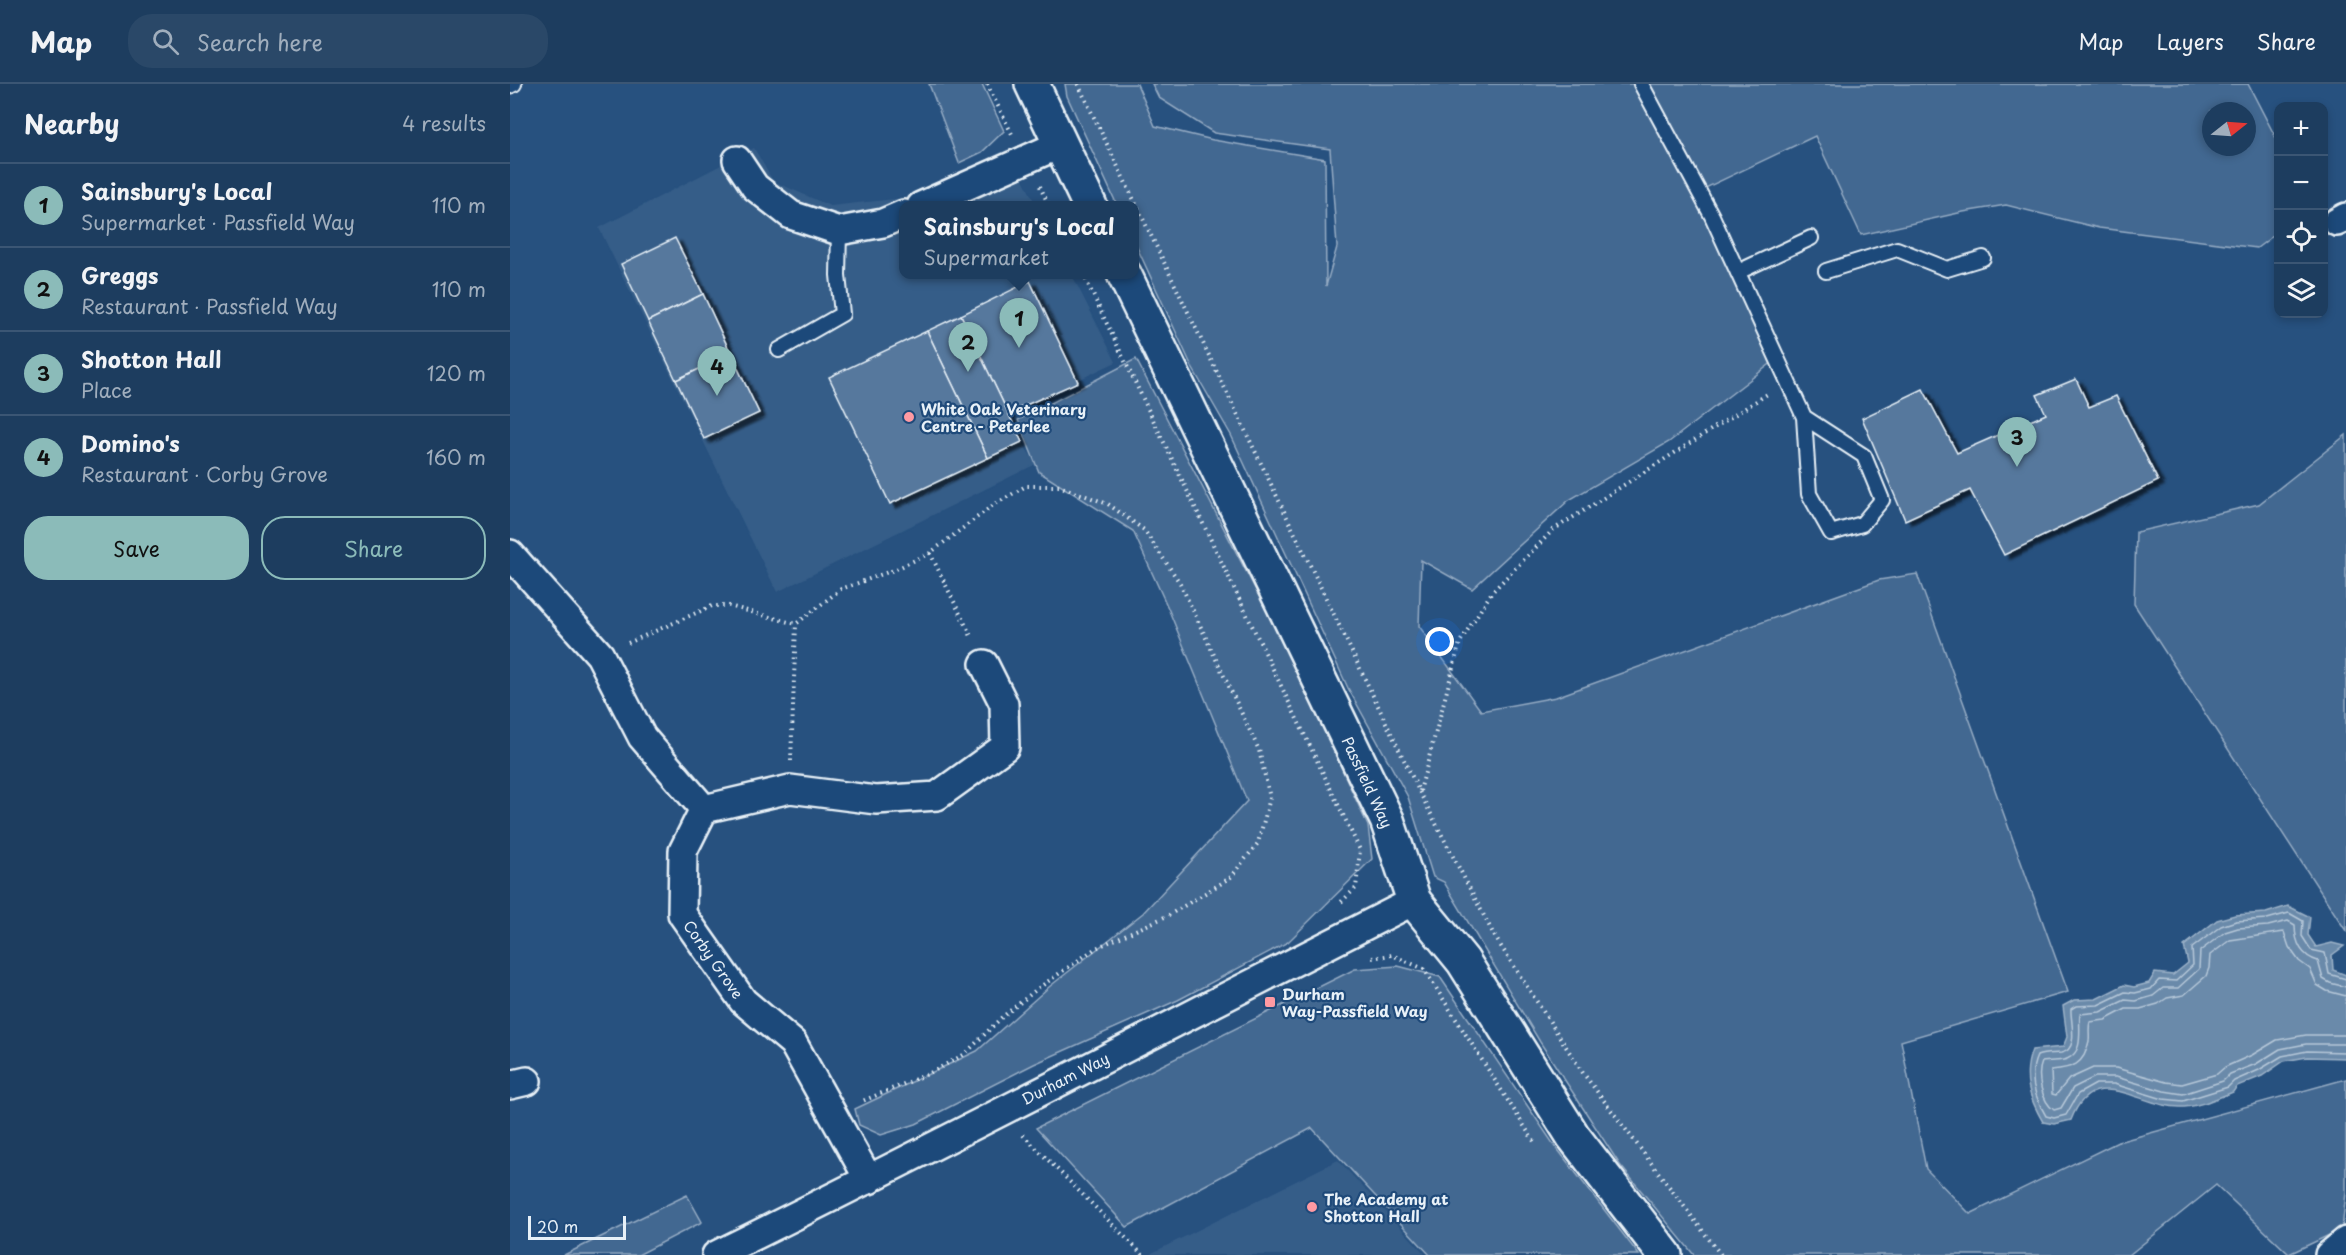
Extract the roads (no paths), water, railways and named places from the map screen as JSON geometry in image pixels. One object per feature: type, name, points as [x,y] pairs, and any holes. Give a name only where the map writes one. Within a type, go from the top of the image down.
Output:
[{"type":"street","points":[[1032,84],[1088,201]]},
{"type":"street","points":[[932,201],[1060,144]]},
{"type":"street","points":[[737,160],[755,187],[791,215],[840,231],[883,223],[899,216]]},
{"type":"street","name":"Passfield Way","points":[[1126,279],[1387,820],[1414,901],[1463,961],[1574,1136],[1665,1255]]},
{"type":"street","points":[[510,554],[600,655],[642,737],[704,809],[790,789],[876,800],[937,796],[1005,747],[1004,704],[984,664]]},
{"type":"street","name":"Corby Grove","points":[[704,809],[683,851],[682,914],[743,1001],[793,1043],[869,1180]]},
{"type":"street","name":"Durham Way","points":[[716,1255],[869,1180],[999,1111],[1414,901]]},
{"type":"street","points":[[2329,1255],[2346,1241]]},
{"type":"lane","points":[[510,86],[514,84]]},
{"type":"lane","points":[[1641,84],[1712,216],[1804,417],[1809,494],[1831,533],[1862,524],[1882,500],[1864,456],[1804,417]]},
{"type":"lane","points":[[779,350],[842,314],[838,275],[840,231]]},
{"type":"lane","points":[[1738,272],[1811,238]]},
{"type":"lane","points":[[1826,271],[1897,249],[1947,269],[1983,258]]},
{"type":"water","points":[[2288,906],[2310,917],[2308,935],[2316,947],[2332,943],[2344,946],[2332,955],[2333,970],[2346,975],[2346,1058],[2307,1057],[2284,1061],[2262,1076],[2237,1086],[2233,1092],[2184,1107],[2168,1106],[2106,1090],[2092,1093],[2081,1102],[2071,1120],[2054,1124],[2043,1122],[2028,1087],[2029,1060],[2032,1050],[2063,1047],[2067,1037],[2063,1006],[2074,1000],[2096,999],[2124,985],[2134,987],[2149,983],[2155,973],[2173,975],[2188,963],[2184,946],[2217,920],[2235,915],[2266,913]]},
{"type":"place","name":"Sainsbury's Local","points":[[1019,348]]},
{"type":"place","name":"Greggs","points":[[968,372]]},
{"type":"place","name":"Domino's","points":[[717,396]]},
{"type":"place","name":"White Oak Veterinary Centre - Peterlee","points":[[909,417]]},
{"type":"place","name":"Shotton Hall","points":[[2017,467]]},
{"type":"place","name":"Durham Way-Passfield Way","points":[[1270,1002]]},
{"type":"place","name":"The Academy at Shotton Hall","points":[[1312,1207]]}]
